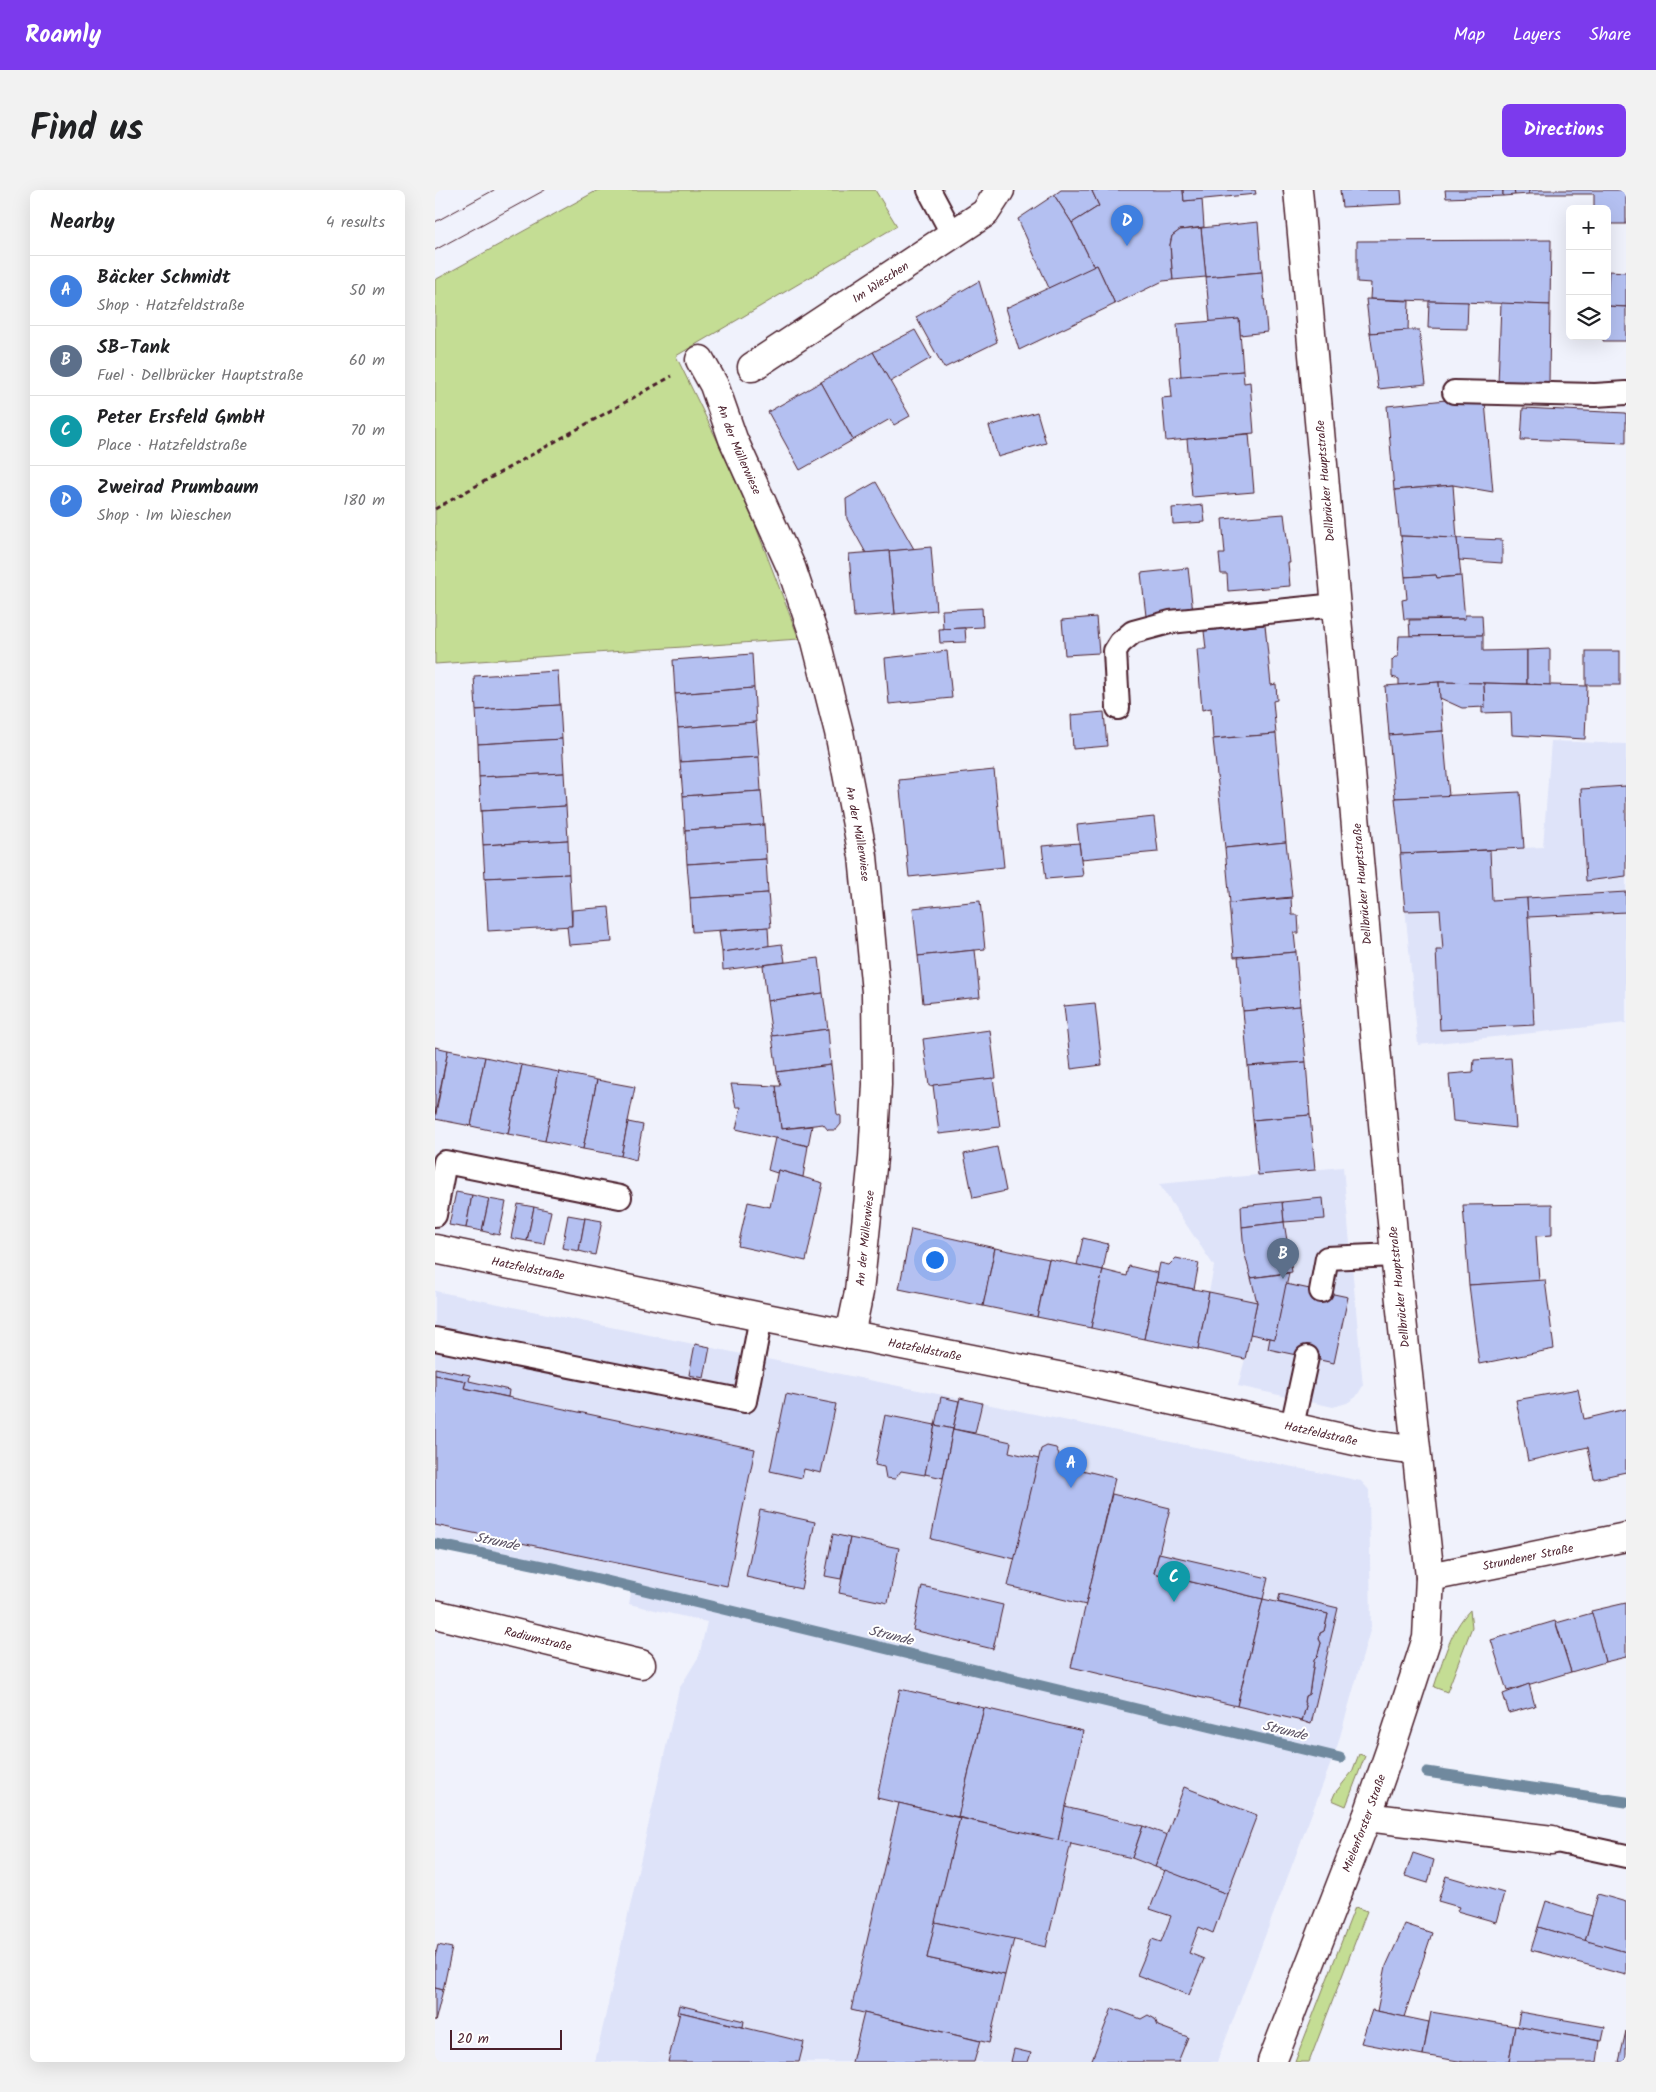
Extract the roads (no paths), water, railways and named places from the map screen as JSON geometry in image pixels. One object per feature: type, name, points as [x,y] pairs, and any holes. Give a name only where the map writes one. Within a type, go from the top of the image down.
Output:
[{"type":"street","name":"Im Wieschen","points":[[753,367],[985,213],[1000,190]]},
{"type":"street","name":"Dellbrücker Hauptstraße","points":[[1298,190],[1395,1254],[1430,1578]]},
{"type":"street","name":"An der Müllerwiese","points":[[701,360],[714,386],[733,439],[791,567],[813,632],[839,732],[863,856],[876,992],[877,1084],[873,1158],[859,1292],[850,1335]]},
{"type":"street","name":"Hatzfeldstraße","points":[[435,1249],[761,1317],[1083,1381],[1383,1447],[1415,1447]]},
{"type":"street","name":"Strundener Straße","points":[[1430,1578],[1626,1537]]},
{"type":"street","name":"Mielenforster Straße","points":[[1272,2062],[1372,1806],[1427,1638],[1430,1578]]},
{"type":"street","name":"Radiumstraße","points":[[435,1614],[641,1664]]},
{"type":"street","points":[[1372,1806],[1552,1840]]},
{"type":"lane","points":[[929,190],[953,235]]},
{"type":"lane","points":[[1454,392],[1595,395],[1626,393]]},
{"type":"lane","points":[[1118,708],[1115,651],[1120,643],[1133,632],[1170,622],[1337,605]]},
{"type":"lane","points":[[435,1215],[440,1161],[620,1197]]},
{"type":"lane","points":[[1321,1291],[1327,1258],[1395,1254]]},
{"type":"lane","points":[[435,1339],[745,1401],[761,1317]]},
{"type":"lane","points":[[1292,1426],[1307,1357]]},
{"type":"lane","points":[[1552,1840],[1626,1856]]},
{"type":"waterway","name":"Strunde","points":[[435,1544],[557,1569],[1340,1758]]},
{"type":"waterway","name":"Strunde","points":[[1427,1772],[1626,1802]]},
{"type":"tram line","points":[[435,222],[494,190]]},
{"type":"tram line","points":[[435,250],[545,190]]},
{"type":"place","name":"Zweirad Prumbaum","points":[[1127,246]]},
{"type":"place","name":"SB-Tank","points":[[1283,1279]]},
{"type":"place","name":"Bäcker Schmidt","points":[[1071,1488]]},
{"type":"place","name":"Peter Ersfeld GmbH","points":[[1174,1602]]}]
